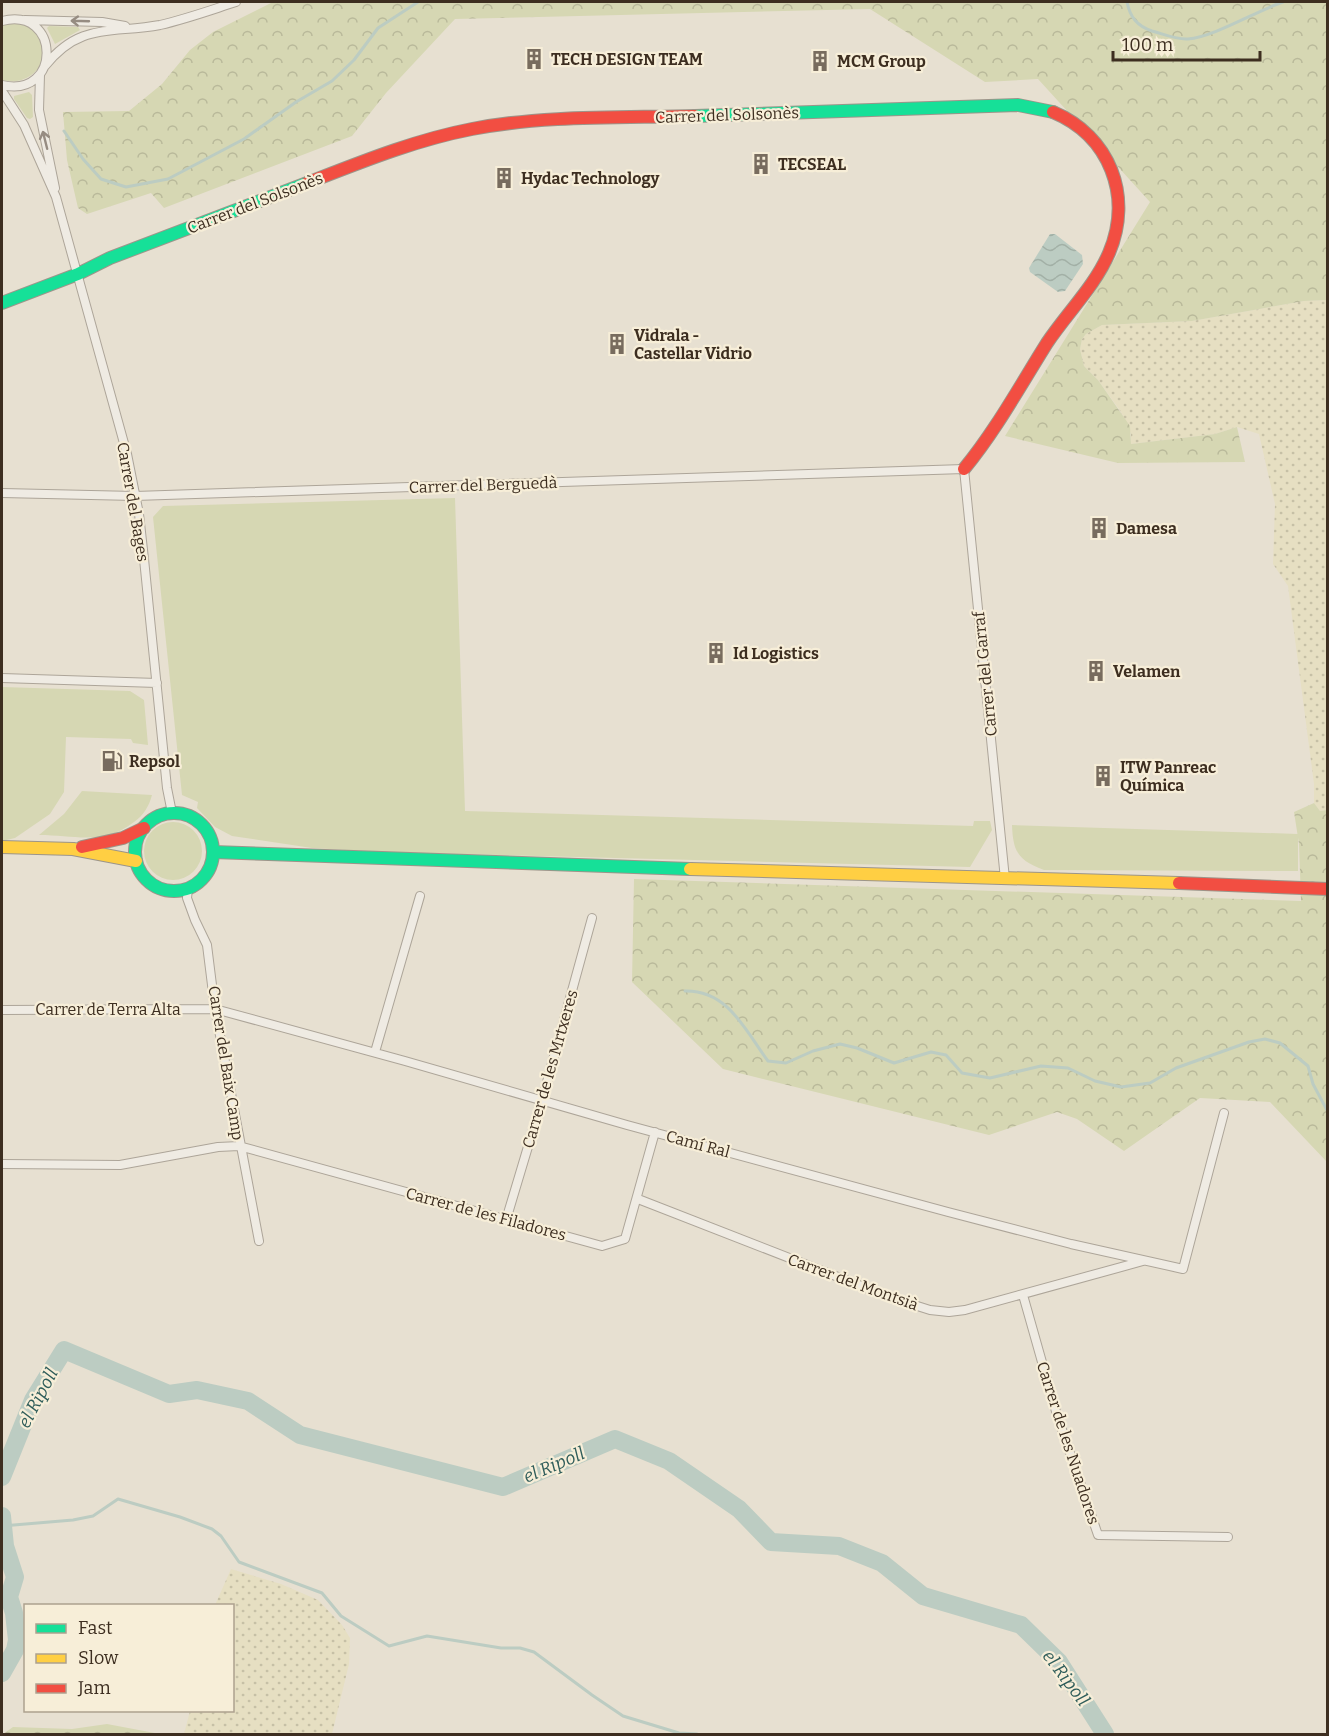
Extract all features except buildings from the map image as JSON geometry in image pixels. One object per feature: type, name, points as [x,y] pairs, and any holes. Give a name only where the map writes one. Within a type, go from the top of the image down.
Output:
[{"type":"street","points":[[2,85],[18,87],[33,81],[56,52],[77,37],[102,31],[138,28],[193,16],[236,2]]},
{"type":"street","points":[[2,20],[102,22],[138,28]]},
{"type":"street","points":[[17,20],[31,24],[44,38],[47,47],[45,66]]},
{"type":"street","name":"Carrer del Bages","points":[[40,75],[39,110],[56,197]]},
{"type":"street","name":"Carrer del Bages","points":[[2,91],[24,125],[56,197],[127,454],[143,550],[167,788],[172,813]]},
{"type":"street","name":"Carrer del Solsonès","points":[[2,303],[78,274],[110,258],[369,159],[455,131],[511,122],[1038,106],[1073,121],[1093,138],[1104,154],[1113,170],[1116,183],[1119,211],[1117,227],[1102,267],[1051,338],[985,442],[964,469]]},
{"type":"street","name":"Carrer del Berguedà","points":[[2,493],[135,496],[964,469]]},
{"type":"street","name":"Carrer del Garraf","points":[[964,469],[1005,879]]},
{"type":"street","points":[[2,678],[157,683]]},
{"type":"street","points":[[172,813],[196,820],[211,840],[213,852],[211,864],[198,883],[188,889],[166,891],[147,880],[136,861],[138,838],[144,828],[152,820],[172,813]]},
{"type":"street","points":[[73,849],[123,838],[144,828]]},
{"type":"street","points":[[2,847],[73,849],[136,861]]},
{"type":"street","points":[[213,852],[1328,889]]},
{"type":"street","name":"Carrer del Baix Camp","points":[[188,889],[187,898],[207,945],[214,1009],[259,1241]]},
{"type":"street","points":[[375,1052],[420,896]]},
{"type":"street","name":"Carrer de les Mrtxeres","points":[[506,1220],[592,918]]},
{"type":"street","name":"Carrer de Terra Alta","points":[[2,1010],[214,1009]]},
{"type":"street","name":"Camí Ral","points":[[214,1009],[1038,1236],[1183,1269],[1224,1113]]},
{"type":"street","name":"Carrer de les Filadores","points":[[239,1146],[602,1246],[625,1239],[656,1132]]},
{"type":"street","points":[[2,1164],[120,1165],[218,1147],[239,1146]]},
{"type":"street","name":"Carrer del Montsià","points":[[638,1199],[847,1282],[930,1310],[965,1311],[1144,1261]]},
{"type":"street","name":"Carrer de les Nuadores","points":[[1023,1295],[1057,1415],[1098,1535],[1228,1537]]},
{"type":"shaded area","points":[[1327,300],[1327,810],[1320,811],[1314,803],[1314,784],[1288,586],[1273,564],[1275,504],[1259,434],[1237,427],[1215,434],[1131,444],[1131,434],[1121,412],[1098,380],[1084,366],[1080,349],[1082,339],[1086,334],[1102,325],[1192,321],[1304,301]]},
{"type":"shaded area","points":[[231,1569],[281,1584],[318,1600],[342,1625],[350,1638],[349,1664],[332,1734],[184,1734],[190,1712],[234,1712],[234,1604],[215,1604]]},
{"type":"green space","points":[[273,2],[1327,2],[1327,300],[1304,301],[1192,321],[1102,325],[1086,334],[1082,339],[1080,349],[1084,366],[1098,380],[1130,426],[1131,444],[1215,434],[1237,427],[1245,462],[1118,463],[1005,436],[1150,202],[1038,79],[985,82],[870,9],[455,19],[386,93],[352,136],[164,208],[151,193],[87,214],[78,208],[67,160],[63,112],[129,111],[162,84],[190,50],[213,32]]},
{"type":"green space","points":[[18,22],[30,27],[39,37],[43,47],[43,57],[40,66],[25,79],[2,80],[2,24]]},
{"type":"green space","points":[[49,26],[78,27],[80,30],[55,44],[47,28]]},
{"type":"green space","points":[[29,92],[32,95],[33,117],[30,119],[14,99],[14,96]]},
{"type":"green space","points":[[455,498],[465,811],[973,826],[974,821],[990,821],[992,830],[970,867],[379,852],[312,848],[232,836],[215,827],[197,808],[198,802],[182,795],[153,517],[163,506]]},
{"type":"green space","points":[[2,687],[130,691],[144,700],[148,745],[133,743],[131,739],[66,737],[64,792],[50,814],[15,838],[2,841]]},
{"type":"green space","points":[[82,791],[152,795],[148,807],[141,816],[111,834],[88,838],[39,835],[64,814]]},
{"type":"green space","points":[[1314,803],[1320,811],[1328,810],[1327,1162],[1270,1102],[1200,1098],[1124,1151],[1077,1119],[1057,1112],[989,1135],[723,1069],[632,982],[634,879],[1301,901],[1299,844],[1294,812]]},
{"type":"green space","points":[[173,822],[184,824],[197,835],[202,851],[200,862],[189,875],[173,880],[162,878],[149,867],[144,851],[146,840],[157,827]]},
{"type":"green space","points":[[1012,825],[1298,834],[1298,871],[1044,870],[1028,863],[1019,854],[1014,842]]},
{"type":"green space","points":[[107,1724],[160,1734],[3,1734],[13,1727],[72,1729]]},
{"type":"water","points":[[1050,234],[1055,234],[1082,255],[1083,264],[1065,291],[1058,292],[1030,272],[1029,268]]},
{"type":"waterway","points":[[64,131],[83,159],[101,179],[126,187],[168,179],[244,139],[296,102],[332,81],[354,60],[378,28],[418,2]]},
{"type":"waterway","points":[[1127,2],[1138,24],[1152,31],[1184,39],[1210,34],[1283,2]]},
{"type":"waterway","points":[[685,991],[700,992],[713,997],[734,1014],[768,1061],[786,1063],[813,1051],[840,1044],[857,1048],[894,1063],[931,1052],[946,1055],[962,1073],[990,1078],[1041,1066],[1068,1068],[1095,1081],[1121,1087],[1150,1083],[1176,1068],[1249,1042],[1265,1039],[1280,1043],[1308,1066],[1313,1084],[1328,1112]]},
{"type":"waterway","name":"el Ripoll","points":[[2,1477],[33,1400],[64,1350],[169,1394],[197,1390],[248,1401],[300,1435],[503,1487],[615,1439],[669,1461],[739,1509],[771,1542],[839,1546],[882,1563],[923,1596],[1021,1625],[1059,1662],[1105,1734]]},
{"type":"waterway","points":[[2,1526],[93,1516],[118,1499],[180,1517],[212,1529],[221,1536],[239,1562],[322,1593],[341,1616],[389,1646],[427,1636],[501,1648],[520,1648],[534,1652],[623,1716],[679,1733],[697,1734]]},
{"type":"waterway","name":"el Ripoll","points":[[2,1516],[5,1546],[15,1577],[9,1597],[14,1613],[17,1640],[15,1650],[2,1673]]},
{"type":"traffic: fast","points":[[695,116],[1018,105],[1053,112]]},
{"type":"traffic: fast","points":[[2,303],[78,274],[110,258],[307,183]]},
{"type":"traffic: fast","points":[[174,813],[189,816],[201,825],[210,837],[213,852],[210,867],[201,879],[189,888],[174,891],[159,888],[147,879],[138,867],[135,852],[138,837],[147,825],[159,816],[174,813]]},
{"type":"traffic: fast","points":[[213,852],[690,869]]},
{"type":"traffic: slow","points":[[2,847],[73,849],[136,861]]},
{"type":"traffic: slow","points":[[690,869],[1179,883]]},
{"type":"traffic: jam","points":[[964,469],[997,423],[1047,343],[1089,288],[1109,253],[1116,232],[1117,190],[1102,152],[1089,136],[1073,123],[1053,112]]},
{"type":"traffic: jam","points":[[307,183],[409,145],[472,129],[555,119],[695,116]]},
{"type":"traffic: jam","points":[[82,847],[123,838],[144,828]]},
{"type":"traffic: jam","points":[[1179,883],[1328,889]]},
{"type":"place","name":"TECH DESIGN TEAM","points":[[534,59]]},
{"type":"place","name":"MCM Group","points":[[820,61]]},
{"type":"place","name":"TECSEAL","points":[[761,164]]},
{"type":"place","name":"Hydac Technology","points":[[504,178]]},
{"type":"place","name":"Vidrala - Castellar Vidrio","points":[[617,344]]},
{"type":"place","name":"Damesa","points":[[1099,528]]},
{"type":"place","name":"Id Logistics","points":[[716,653]]},
{"type":"place","name":"Velamen","points":[[1096,671]]},
{"type":"place","name":"Repsol","points":[[112,761]]},
{"type":"place","name":"ITW Panreac Química","points":[[1103,776]]}]
